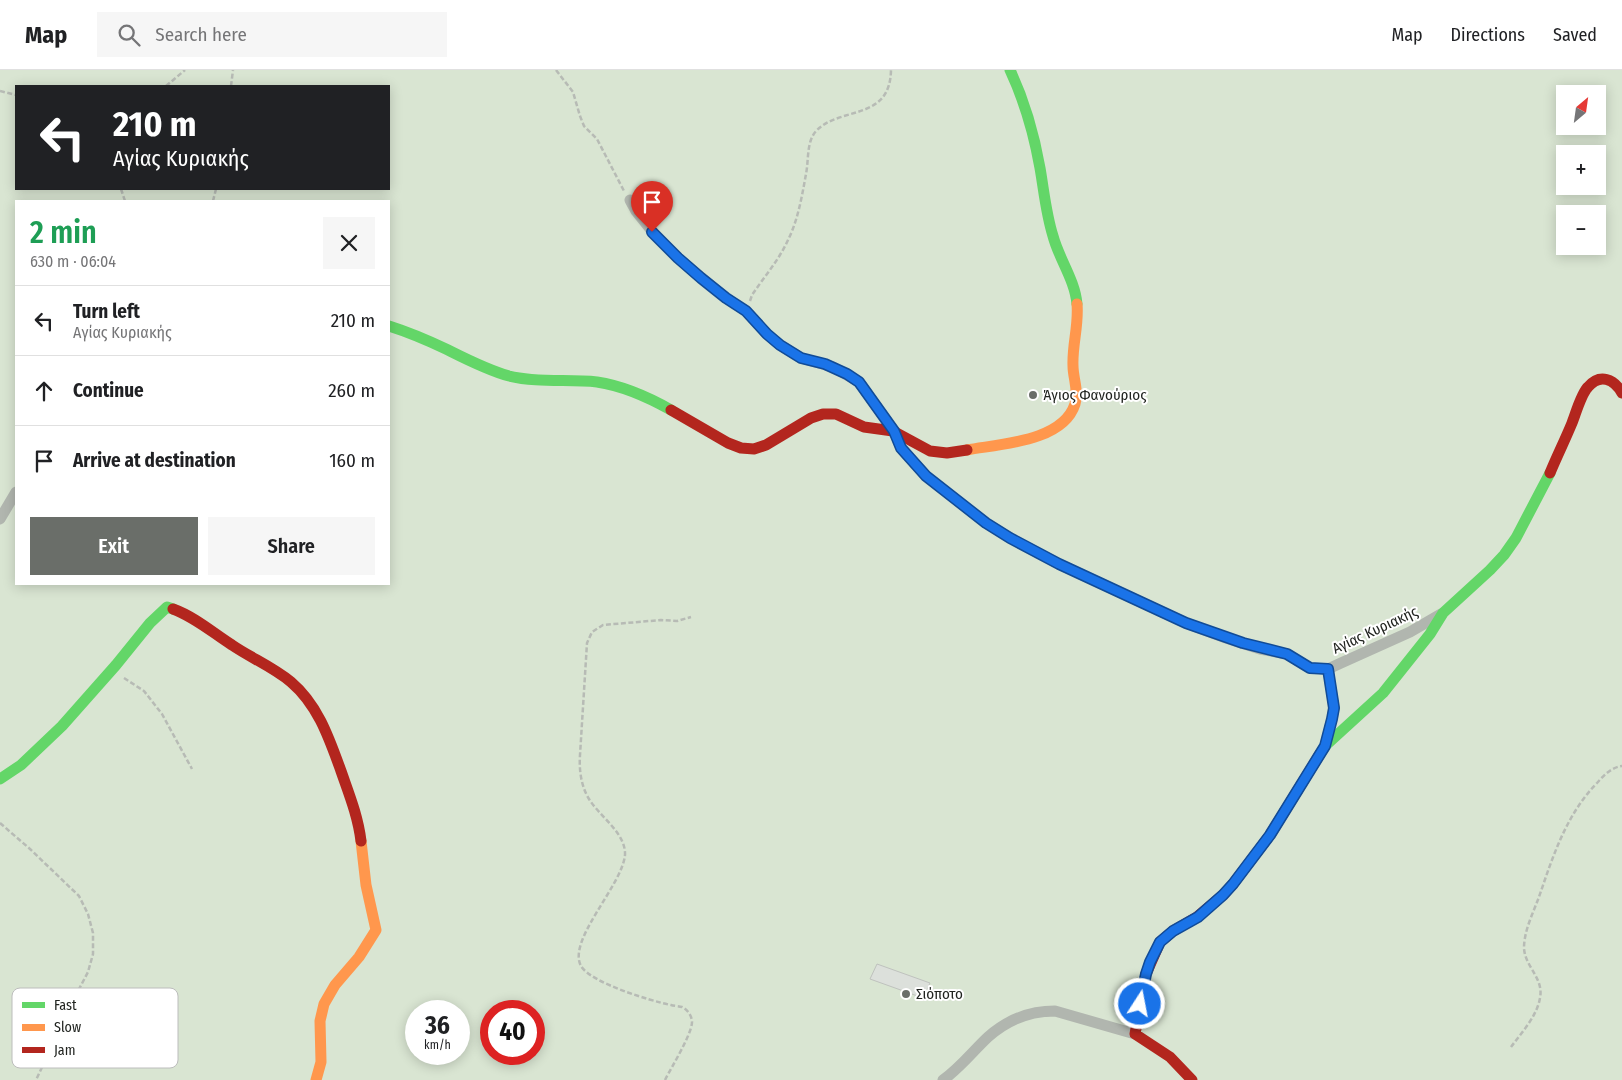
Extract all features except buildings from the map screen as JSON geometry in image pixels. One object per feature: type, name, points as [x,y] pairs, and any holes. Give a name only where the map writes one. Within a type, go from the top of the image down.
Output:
[{"type":"street","points":[[390,326],[429,340],[498,373],[531,380],[590,382],[622,388],[652,400],[741,448],[754,448],[775,441],[808,418],[822,414],[838,414],[862,427],[894,431],[927,451],[953,452],[997,446],[1040,435],[1065,418],[1076,402],[1077,391],[1073,365],[1077,320],[1076,294],[1058,253],[1052,233],[1032,132],[1020,90],[1010,70]]},
{"type":"street","name":"Αγίας Κυριακής","points":[[630,200],[652,232],[678,258],[726,298],[746,311],[767,334],[801,358],[833,367],[859,382],[894,431],[901,448],[926,476],[986,523],[1010,538],[1093,581],[1198,628],[1260,648],[1287,654],[1310,668],[1328,669],[1410,632],[1443,613],[1490,570],[1516,538],[1566,438],[1586,388],[1594,381],[1606,379],[1617,384],[1622,393]]},
{"type":"street","points":[[0,519],[15,494]]},
{"type":"street","points":[[0,779],[22,764],[59,730],[112,670],[150,623],[167,607],[174,609],[201,625],[291,682],[310,703],[325,728],[355,808],[360,832],[366,885],[376,930],[359,957],[335,985],[324,1004],[320,1021],[321,1062],[316,1080]]},
{"type":"street","points":[[1134,1034],[1146,974],[1160,942],[1173,931],[1198,917],[1233,884],[1270,835],[1325,746],[1383,693],[1405,668],[1443,613]]},
{"type":"street","points":[[1325,746],[1334,708],[1328,669]]},
{"type":"street","points":[[942,1080],[966,1060],[989,1036],[1015,1018],[1042,1011],[1055,1011],[1134,1034],[1170,1058],[1192,1080]]},
{"type":"path","points":[[167,85],[185,70]]},
{"type":"path","points":[[231,85],[233,70]]},
{"type":"path","points":[[556,70],[573,92],[584,126],[597,139],[630,200]]},
{"type":"path","points":[[746,311],[752,294],[789,240],[803,194],[809,146],[816,131],[837,118],[861,112],[876,102],[889,86],[891,70]]},
{"type":"path","points":[[0,91],[15,95]]},
{"type":"path","points":[[665,1080],[690,1032],[691,1015],[682,1007],[642,997],[597,979],[581,966],[579,958],[580,947],[586,929],[617,877],[625,856],[620,836],[588,797],[581,777],[580,755],[587,643],[592,632],[602,625],[661,620],[678,622],[691,617]]},
{"type":"path","points":[[112,670],[144,691],[162,714],[192,769]]},
{"type":"path","points":[[1512,1047],[1532,1019],[1540,1000],[1541,988],[1538,978],[1525,957],[1524,946],[1528,928],[1553,856],[1576,809],[1607,773],[1617,766],[1622,766]]},
{"type":"path","points":[[0,823],[79,896],[88,914],[93,933],[93,954],[88,972],[80,988]]},
{"type":"path","points":[[36,1080],[42,1068]]},
{"type":"green space","points":[[0,70],[1622,70],[1622,1080],[0,1080]]},
{"type":"traffic: fast","points":[[1010,70],[1032,130],[1051,228],[1073,286],[1077,304]]},
{"type":"traffic: fast","points":[[390,326],[425,339],[501,374],[520,378],[586,381],[617,386],[671,410]]},
{"type":"traffic: fast","points":[[1320,754],[1325,746],[1383,693],[1430,634],[1443,613],[1504,555],[1516,538],[1550,473]]},
{"type":"traffic: fast","points":[[0,779],[21,765],[62,726],[150,623],[167,607],[173,609]]},
{"type":"traffic: slow","points":[[967,450],[1012,443],[1044,434],[1058,426],[1068,417],[1076,399],[1073,358],[1077,304]]},
{"type":"traffic: slow","points":[[316,1080],[321,1062],[320,1021],[324,1004],[335,985],[359,957],[376,930],[366,885],[361,841]]},
{"type":"traffic: jam","points":[[1550,473],[1585,390],[1597,380],[1602,379],[1611,381],[1622,393]]},
{"type":"traffic: jam","points":[[671,410],[728,443],[741,448],[754,449],[766,445],[811,418],[823,414],[836,414],[864,427],[893,431],[930,451],[947,453],[967,450]]},
{"type":"traffic: jam","points":[[173,609],[196,621],[239,650],[277,672],[291,682],[309,701],[322,723],[337,759],[355,814],[361,841]]},
{"type":"traffic: jam","points":[[1192,1080],[1170,1057],[1135,1034],[1146,974],[1160,942],[1173,931],[1197,917],[1233,884],[1270,835],[1320,754]]},
{"type":"place","name":"Άγιος Φανούριος","points":[[1033,395]]},
{"type":"place","name":"Σιόποτο","points":[[906,994]]},
{"type":"route","points":[[652,232],[701,278],[746,311],[780,345],[801,358],[825,364],[853,377],[859,382],[894,431],[901,448],[926,476],[986,523],[1010,538],[1093,581],[1186,623],[1226,638],[1287,654],[1310,668],[1328,669],[1334,708],[1325,746],[1270,835],[1233,884],[1198,917],[1165,936],[1160,942],[1146,974],[1140,1004]]}]
